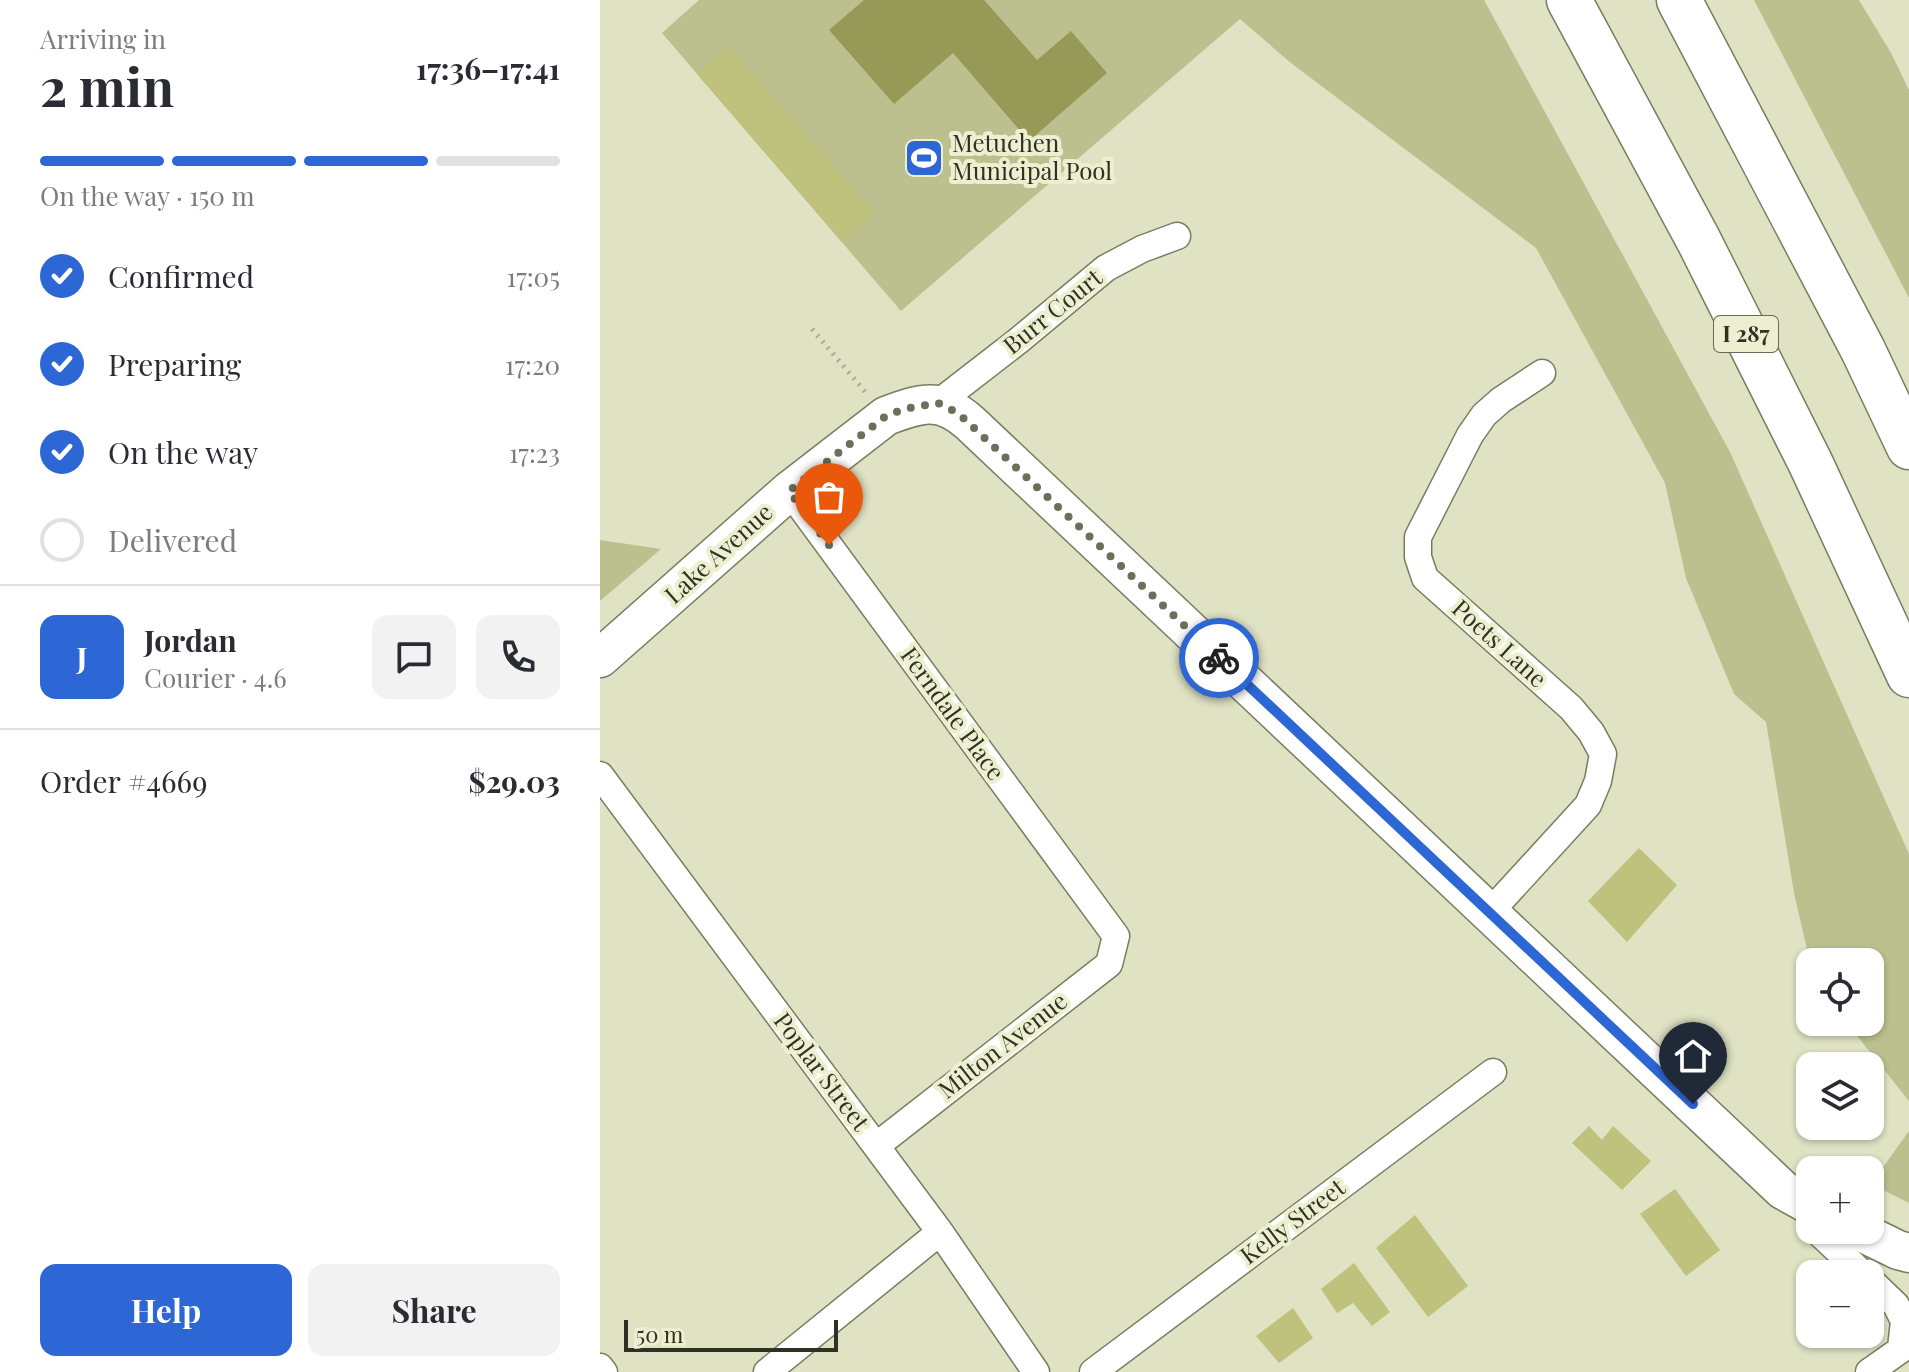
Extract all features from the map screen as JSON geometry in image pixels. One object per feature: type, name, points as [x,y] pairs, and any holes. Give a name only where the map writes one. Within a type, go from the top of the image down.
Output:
[{"type":"highway","name":"I 287","points":[[1569,0],[1706,255],[1810,462],[1909,675]]},
{"type":"highway","points":[[1679,0],[1863,350],[1909,447]]},
{"type":"street","name":"Burr Court","points":[[915,408],[1018,341],[1106,268],[1142,249],[1177,236]]},
{"type":"street","name":"Poets Lane","points":[[1490,912],[1588,805],[1598,781],[1603,754],[1591,732],[1571,708],[1425,578],[1418,557],[1418,537],[1470,435],[1484,415],[1542,373]]},
{"type":"street","name":"Lake Avenue","points":[[600,658],[789,491],[915,408]]},
{"type":"street","points":[[915,408],[958,413],[1796,1196]]},
{"type":"street","name":"Ferndale Place","points":[[789,491],[1116,936]]},
{"type":"street","name":"Poplar Street","points":[[600,775],[940,1232],[1036,1372]]},
{"type":"street","name":"Milton Avenue","points":[[876,1146],[1109,964],[1116,936]]},
{"type":"street","name":"Kelly Street","points":[[1093,1372],[1493,1072]]},
{"type":"street","points":[[767,1372],[940,1232]]},
{"type":"street","points":[[1884,1243],[1909,1253]]},
{"type":"street","points":[[1831,1244],[1848,1260]]},
{"type":"street","points":[[1869,1372],[1905,1346],[1904,1321],[1896,1305],[1884,1293]]},
{"type":"street","points":[[600,1367],[604,1372]]},
{"type":"path","points":[[812,329],[915,408]]},
{"type":"shaded area","points":[[699,0],[1484,0],[1730,452],[1909,854],[1909,1101],[1884,1070],[1884,1052],[1870,1052],[1857,1036],[1884,1036],[1884,948],[1807,948],[1794,893],[1766,722],[1734,694],[1686,578],[1665,483],[1536,248],[1291,63],[1240,19],[901,311],[662,33]]},
{"type":"shaded area","points":[[864,0],[984,0],[1037,60],[1071,31],[1107,73],[1029,141],[953,53],[894,104],[829,30]]},
{"type":"shaded area","points":[[1754,0],[1859,0],[1891,53],[1909,90],[1909,298]]},
{"type":"shaded area","points":[[600,540],[661,549],[600,601]]},
{"type":"shaded area","points":[[1909,1131],[1909,1203],[1884,1190],[1884,1166]]},
{"type":"building","points":[[729,46],[875,214],[842,242],[697,74]]},
{"type":"building","points":[[1639,848],[1677,885],[1627,942],[1588,901]]},
{"type":"building","points":[[1589,1126],[1602,1140],[1613,1126],[1651,1161],[1622,1190],[1572,1143]]},
{"type":"building","points":[[1675,1189],[1720,1250],[1686,1276],[1640,1214]]},
{"type":"building","points":[[1415,1215],[1468,1286],[1428,1317],[1376,1248]]},
{"type":"building","points":[[1354,1263],[1390,1312],[1372,1326],[1353,1303],[1337,1313],[1321,1289]]},
{"type":"building","points":[[1293,1308],[1313,1338],[1279,1363],[1256,1336]]},
{"type":"way so far","points":[[829,545],[789,491],[886,416],[904,409],[938,403],[958,413],[1219,658]]},
{"type":"place","name":"Metuchen Municipal Pool","points":[[924,158]]},
{"type":"route","points":[[1219,658],[1693,1104]]}]
